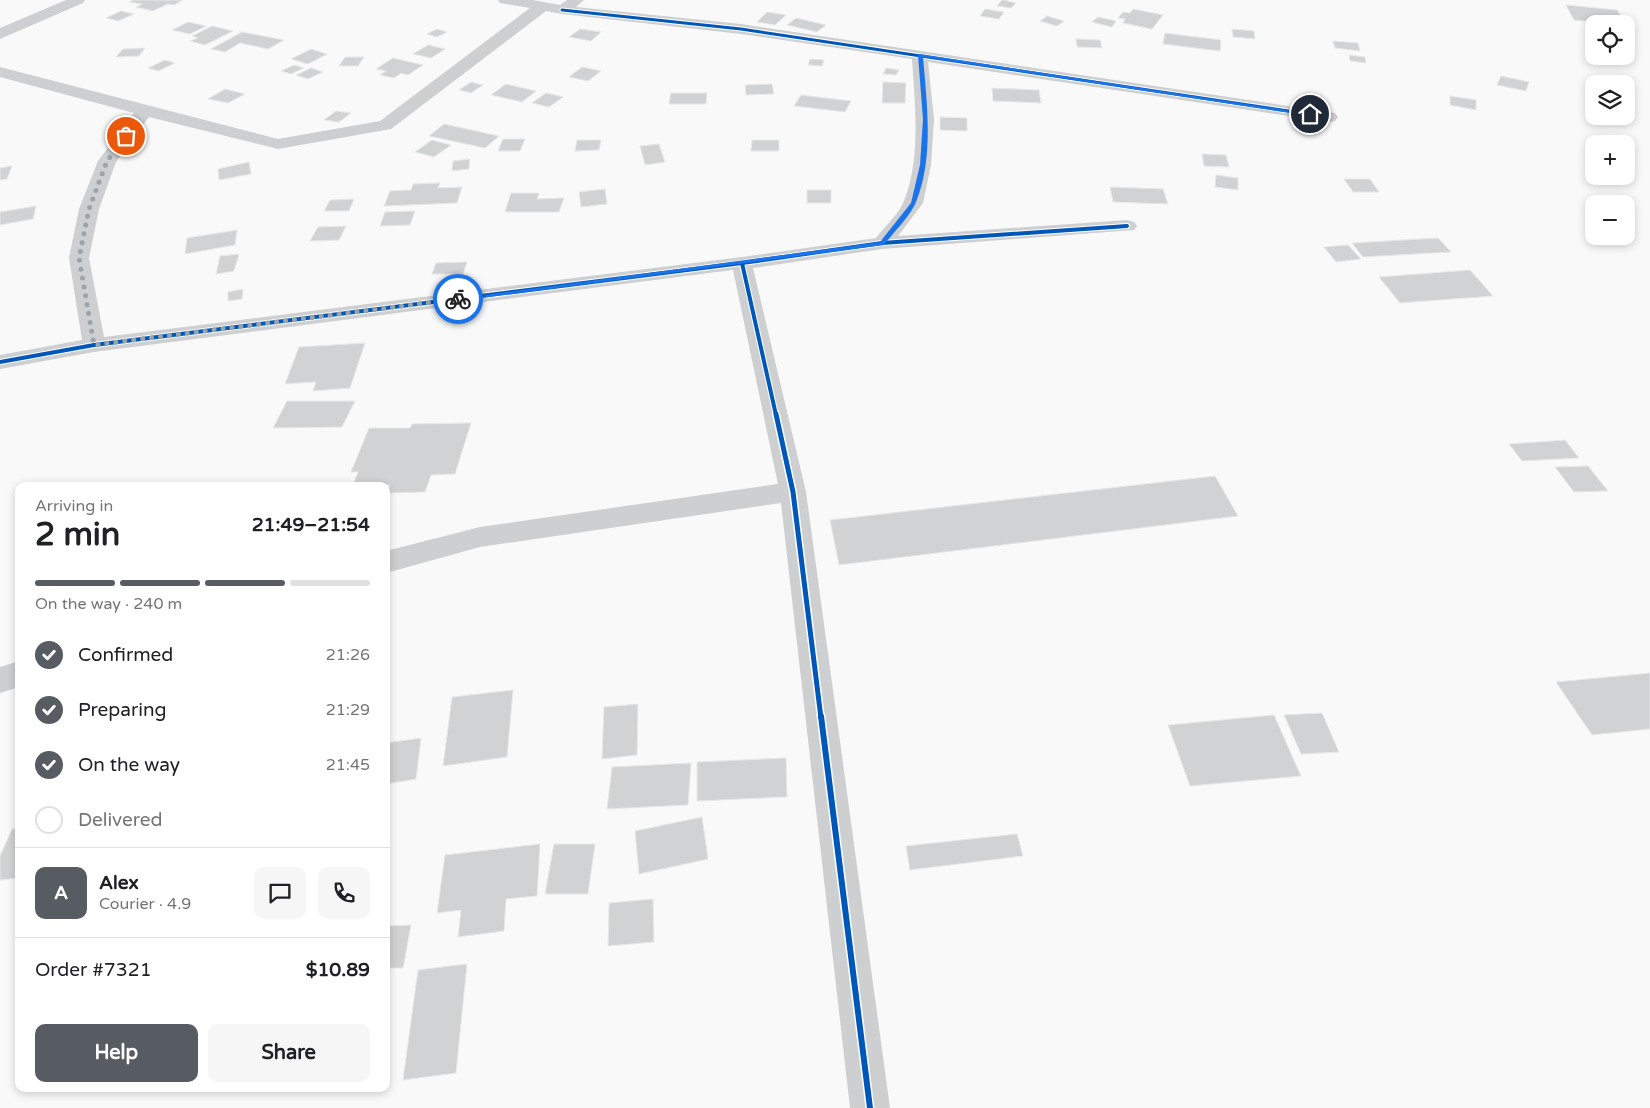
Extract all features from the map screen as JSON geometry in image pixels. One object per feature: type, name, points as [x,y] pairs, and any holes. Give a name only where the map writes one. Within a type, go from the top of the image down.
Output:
[{"type":"street","points":[[0,34],[78,0]]},
{"type":"street","points":[[505,0],[562,10],[741,29],[1329,117]]},
{"type":"street","points":[[562,10],[576,0]]},
{"type":"street","points":[[0,72],[278,144],[385,125],[543,6]]},
{"type":"street","points":[[882,244],[913,203],[922,165],[925,119],[920,55]]},
{"type":"street","points":[[94,345],[79,258],[89,209],[107,161],[145,111]]},
{"type":"street","points":[[0,362],[94,345],[882,244],[1127,226]]},
{"type":"street","points":[[742,263],[793,492],[870,1108]]},
{"type":"street","points":[[390,561],[480,537],[793,492]]},
{"type":"street","points":[[0,680],[15,675]]},
{"type":"building","points":[[133,0],[183,0],[174,5],[168,4],[153,11],[136,7],[142,4],[129,2]]},
{"type":"building","points":[[1002,0],[1016,3],[1011,8],[997,6]]},
{"type":"building","points":[[1566,5],[1617,10],[1620,15],[1585,15],[1585,21],[1574,20]]},
{"type":"building","points":[[985,9],[1004,12],[999,19],[980,16]]},
{"type":"building","points":[[1133,9],[1163,15],[1152,29],[1123,23],[1125,19],[1118,18],[1123,12],[1130,13]]},
{"type":"building","points":[[121,11],[134,14],[118,21],[106,18]]},
{"type":"building","points":[[767,12],[786,15],[775,25],[757,22]]},
{"type":"building","points":[[1047,16],[1064,21],[1057,26],[1040,21]]},
{"type":"building","points":[[1098,17],[1116,21],[1112,27],[1092,22]]},
{"type":"building","points":[[796,18],[826,25],[817,32],[787,25]]},
{"type":"building","points":[[188,22],[206,26],[190,34],[172,30]]},
{"type":"building","points":[[212,26],[233,31],[205,45],[190,41],[198,38],[192,36]]},
{"type":"building","points":[[437,29],[447,32],[437,37],[427,34]]},
{"type":"building","points":[[580,29],[601,32],[591,41],[569,37]]},
{"type":"building","points":[[1232,29],[1254,31],[1255,39],[1233,37]]},
{"type":"building","points":[[242,32],[284,40],[268,49],[240,43],[225,52],[211,49]]},
{"type":"building","points":[[1165,33],[1221,40],[1220,51],[1163,44]]},
{"type":"building","points":[[1076,39],[1100,40],[1102,48],[1077,47]]},
{"type":"building","points":[[1333,41],[1358,43],[1360,51],[1335,48]]},
{"type":"building","points":[[428,45],[445,49],[431,58],[413,54]]},
{"type":"building","points":[[145,48],[139,56],[116,57],[123,49]]},
{"type":"building","points":[[311,49],[327,54],[308,64],[291,59]]},
{"type":"building","points":[[1349,55],[1365,57],[1366,63],[1350,61]]},
{"type":"building","points":[[345,57],[364,57],[358,66],[339,66]]},
{"type":"building","points":[[393,58],[423,65],[408,75],[401,73],[394,78],[380,75],[386,71],[376,69]]},
{"type":"building","points":[[810,59],[824,60],[822,66],[808,65]]},
{"type":"building","points":[[165,60],[175,63],[158,71],[148,68]]},
{"type":"building","points":[[294,65],[304,68],[291,74],[281,71]]},
{"type":"building","points":[[582,67],[601,71],[588,81],[569,77]]},
{"type":"building","points":[[311,68],[323,72],[308,79],[296,75]]},
{"type":"building","points":[[886,68],[899,70],[896,75],[883,74]]},
{"type":"building","points":[[1501,76],[1529,82],[1526,91],[1497,85]]},
{"type":"building","points":[[471,82],[483,85],[471,93],[459,90]]},
{"type":"building","points":[[883,82],[906,83],[905,103],[882,103]]},
{"type":"building","points":[[506,84],[536,91],[522,102],[491,95]]},
{"type":"building","points":[[772,84],[774,94],[746,95],[745,85]]},
{"type":"building","points":[[992,88],[1039,90],[1041,103],[993,101]]},
{"type":"building","points":[[225,89],[245,94],[228,103],[208,99]]},
{"type":"building","points":[[546,93],[563,97],[549,107],[532,103]]},
{"type":"building","points":[[671,93],[707,93],[706,104],[669,104]]},
{"type":"building","points":[[801,95],[851,101],[845,112],[794,106]]},
{"type":"building","points":[[1450,96],[1476,100],[1476,110],[1450,105]]},
{"type":"building","points":[[336,111],[351,113],[339,122],[324,120]]},
{"type":"building","points":[[940,117],[967,118],[967,131],[940,130]]},
{"type":"building","points":[[444,124],[499,136],[485,148],[429,136]]},
{"type":"building","points":[[503,139],[525,139],[520,151],[498,151]]},
{"type":"building","points":[[432,140],[451,145],[434,157],[415,152]]},
{"type":"building","points":[[577,140],[601,140],[599,150],[575,151]]},
{"type":"building","points":[[752,140],[779,140],[779,151],[751,151]]},
{"type":"building","points":[[659,144],[665,162],[645,165],[640,146]]},
{"type":"building","points":[[1202,154],[1226,155],[1229,167],[1204,166]]},
{"type":"building","points":[[470,159],[469,169],[452,171],[453,161]]},
{"type":"building","points":[[249,162],[251,174],[219,180],[218,169]]},
{"type":"building","points":[[12,166],[7,179],[0,180],[0,168]]},
{"type":"building","points":[[1216,175],[1238,178],[1238,190],[1215,187]]},
{"type":"building","points":[[1344,179],[1370,179],[1379,192],[1353,192]]},
{"type":"building","points":[[440,183],[438,188],[462,187],[457,203],[384,206],[390,191],[411,190],[413,184]]},
{"type":"building","points":[[1110,187],[1163,189],[1168,204],[1113,202]]},
{"type":"building","points":[[605,189],[607,204],[581,207],[579,192]]},
{"type":"building","points":[[807,190],[831,190],[831,203],[807,203]]},
{"type":"building","points":[[511,193],[539,193],[537,199],[564,198],[559,212],[505,212]]},
{"type":"building","points":[[354,199],[349,211],[324,211],[330,200]]},
{"type":"building","points":[[36,206],[33,219],[0,225],[0,212]]},
{"type":"building","points":[[415,211],[410,225],[380,226],[385,212]]},
{"type":"building","points":[[346,226],[339,240],[310,241],[318,227]]},
{"type":"building","points":[[237,230],[235,245],[185,254],[187,238]]},
{"type":"building","points":[[1438,238],[1451,252],[1363,257],[1352,243]]},
{"type":"building","points":[[1348,245],[1361,259],[1336,262],[1324,247]]},
{"type":"building","points":[[239,254],[234,271],[216,274],[220,256]]},
{"type":"building","points":[[467,262],[463,274],[432,274],[436,263]]},
{"type":"building","points":[[1470,270],[1493,296],[1400,303],[1379,277]]},
{"type":"building","points":[[243,289],[242,299],[228,301],[228,292]]},
{"type":"building","points":[[365,343],[350,388],[313,391],[316,382],[285,384],[299,347]]},
{"type":"building","points":[[287,401],[355,401],[342,427],[273,428]]},
{"type":"building","points":[[471,423],[455,474],[431,475],[425,492],[390,493],[390,482],[354,482],[358,472],[351,472],[369,428],[410,428],[412,424]]},
{"type":"building","points":[[1565,440],[1579,458],[1522,461],[1509,444]]},
{"type":"building","points":[[1588,466],[1608,491],[1574,492],[1555,467]]},
{"type":"building","points":[[1215,476],[1238,516],[839,565],[830,520]]},
{"type":"building","points":[[1650,673],[1650,729],[1592,735],[1556,682]]},
{"type":"building","points":[[513,690],[507,757],[443,766],[452,697]]},
{"type":"building","points":[[638,704],[637,755],[602,759],[604,707]]},
{"type":"building","points":[[1322,713],[1339,752],[1301,754],[1284,715]]},
{"type":"building","points":[[1274,715],[1301,776],[1190,786],[1168,725]]},
{"type":"building","points":[[421,738],[416,779],[390,783],[390,742]]},
{"type":"building","points":[[786,758],[787,797],[697,801],[697,762]]},
{"type":"building","points":[[691,763],[688,805],[607,809],[612,767]]},
{"type":"building","points":[[702,817],[708,859],[639,874],[635,831]]},
{"type":"building","points":[[12,829],[15,829],[15,878],[0,880],[0,856]]},
{"type":"building","points":[[1017,834],[1023,856],[910,870],[906,846]]},
{"type":"building","points":[[540,844],[537,896],[506,899],[504,931],[458,937],[461,910],[437,913],[445,855]]},
{"type":"building","points":[[554,844],[595,844],[588,894],[545,894]]},
{"type":"building","points":[[653,899],[654,942],[608,946],[609,903]]},
{"type":"building","points":[[411,925],[403,968],[390,968],[390,926]]},
{"type":"building","points":[[467,964],[456,1073],[403,1080],[418,970]]},
{"type":"cycle path","points":[[562,10],[741,29],[1329,117]]},
{"type":"cycle path","points":[[0,362],[94,345],[742,263],[882,243],[1127,226]]},
{"type":"cycle path","points":[[742,263],[793,492],[870,1108]]},
{"type":"way so far","points":[[126,136],[107,161],[89,209],[79,258],[94,345],[458,299]]},
{"type":"route","points":[[458,299],[882,244],[913,203],[922,165],[925,119],[920,55],[1214,101],[1310,114]]}]
